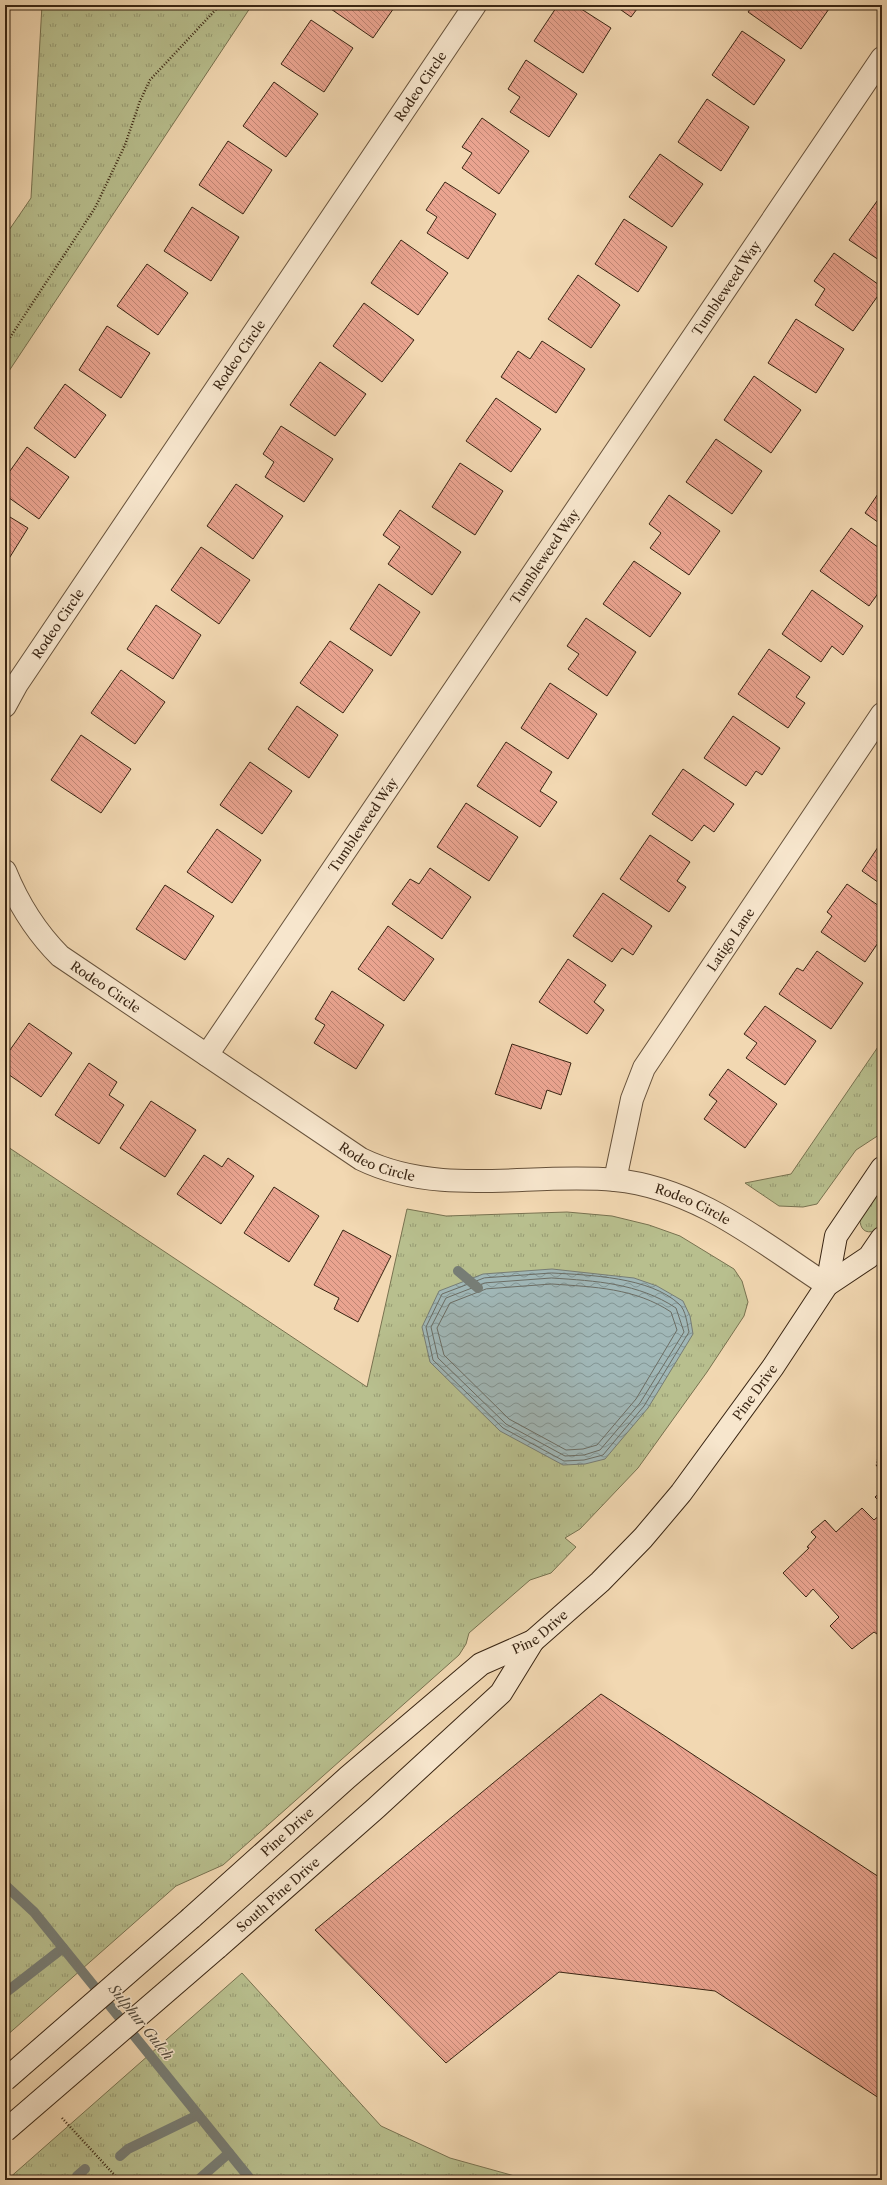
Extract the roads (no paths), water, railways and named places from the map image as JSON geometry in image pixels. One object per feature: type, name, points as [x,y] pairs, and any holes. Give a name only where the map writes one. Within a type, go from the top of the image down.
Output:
[{"type":"street","name":"Rodeo Circle","points":[[5,706],[21,677],[475,5]]},
{"type":"street","name":"Tumbleweed Way","points":[[207,1055],[882,58]]},
{"type":"street","name":"Latigo Lane","points":[[615,1180],[632,1099],[644,1068],[882,714]]},
{"type":"street","name":"Rodeo Circle","points":[[5,871],[25,912],[37,930],[60,956],[344,1149],[388,1171],[444,1181],[558,1179],[615,1180],[668,1191],[691,1200],[720,1215],[827,1286]]},
{"type":"street","name":"Pine Drive","points":[[827,1286],[836,1236],[882,1168]]},
{"type":"street","name":"Pine Drive","points":[[5,2080],[191,1918],[348,1777],[481,1664],[532,1641],[600,1582],[665,1513],[728,1430],[827,1286],[869,1257],[882,1238]]},
{"type":"street","name":"South Pine Drive","points":[[5,2131],[376,1808],[501,1693],[532,1641]]},
{"type":"water","points":[[552,1269],[634,1278],[657,1286],[683,1301],[690,1316],[693,1334],[648,1408],[605,1459],[585,1464],[563,1465],[500,1431],[430,1362],[422,1327],[439,1291],[483,1274]]},
{"type":"waterway","points":[[458,1271],[478,1288]]},
{"type":"waterway","name":"Sulphur Gulch","points":[[5,1885],[34,1912],[251,2180]]},
{"type":"waterway","points":[[5,1993],[63,1948]]},
{"type":"waterway","points":[[120,2156],[128,2149],[198,2115]]},
{"type":"waterway","points":[[198,2180],[229,2153]]},
{"type":"waterway","points":[[77,2176],[85,2169]]}]
